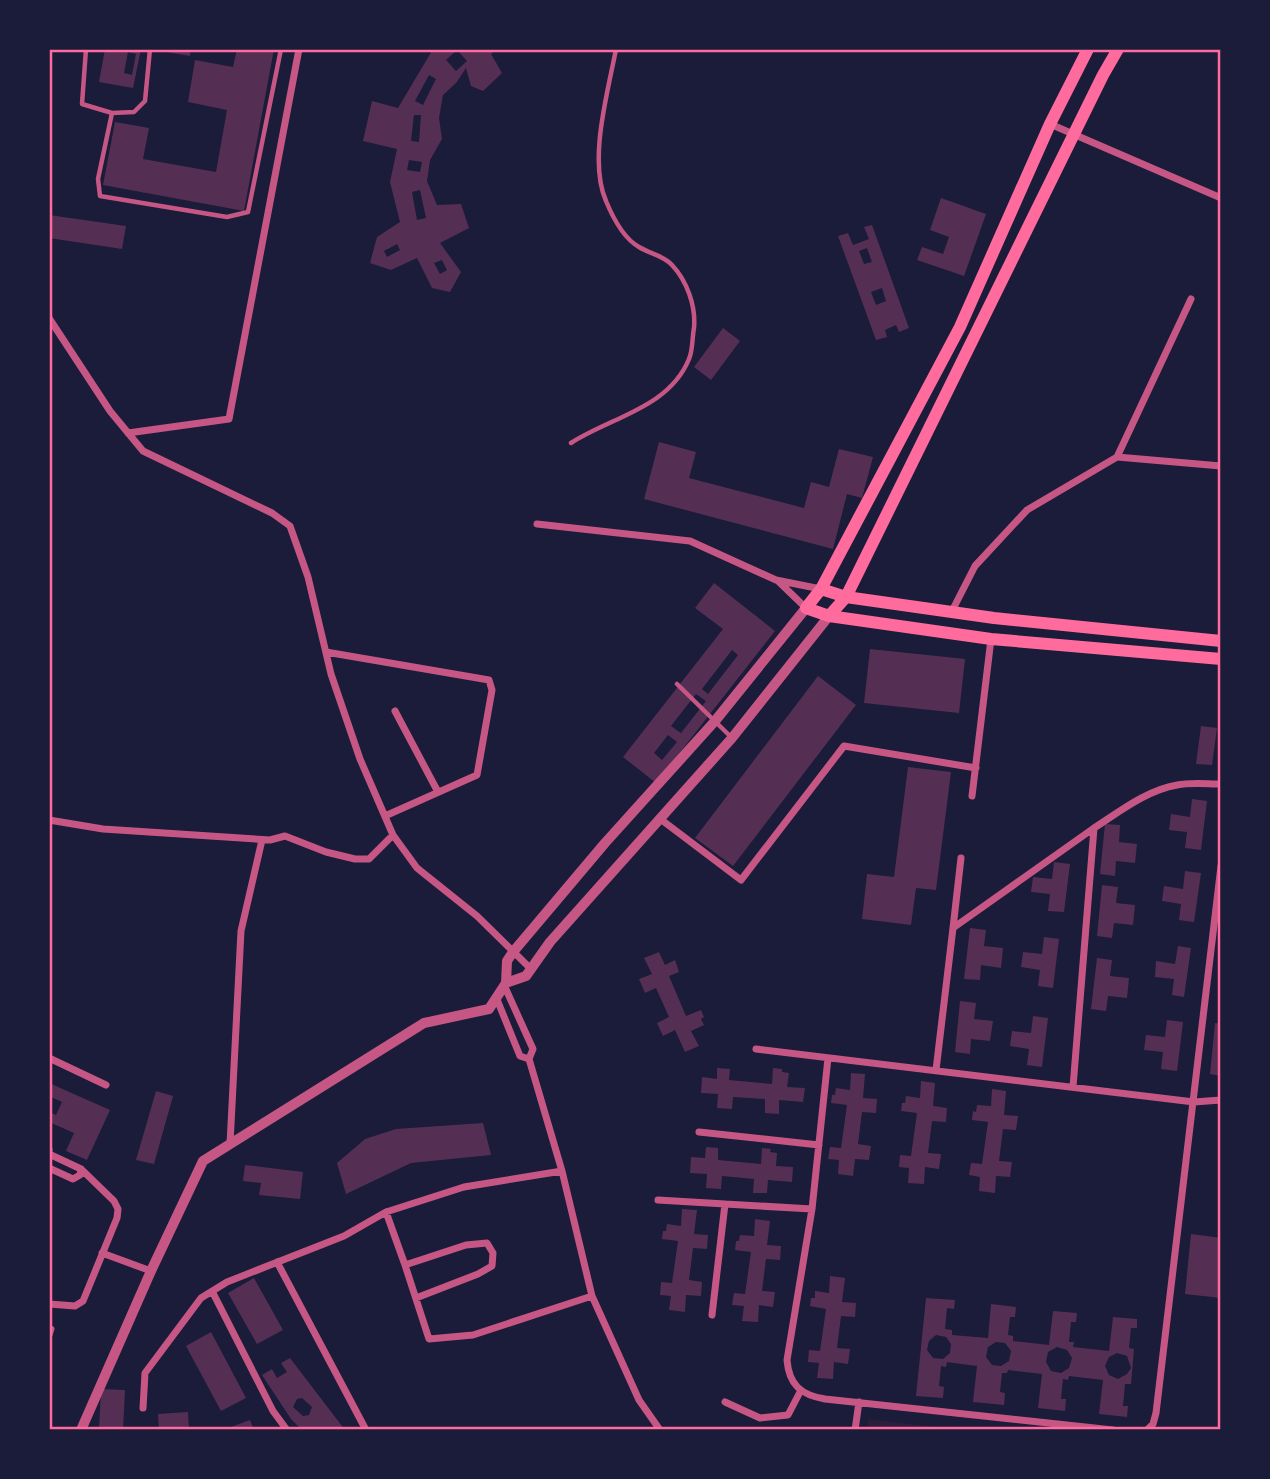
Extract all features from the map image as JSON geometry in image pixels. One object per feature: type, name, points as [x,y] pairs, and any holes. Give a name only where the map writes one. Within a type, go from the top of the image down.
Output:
[{"type":"main road","points":[[1088,49],[1050,124],[960,327],[821,589],[806,608],[829,616],[991,639],[1221,659]]},
{"type":"main road","points":[[829,616],[846,597],[1118,49]]},
{"type":"main road","points":[[821,589],[846,597],[994,618],[1221,641]]},
{"type":"main road","points":[[901,626],[906,605]]},
{"type":"street","points":[[128,433],[229,419],[299,49]]},
{"type":"street","points":[[1050,124],[1221,198]]},
{"type":"street","points":[[952,611],[975,566],[1027,510],[1117,457],[1191,299]]},
{"type":"street","points":[[49,318],[110,411],[143,451],[272,513],[290,526],[308,577],[331,674],[360,759],[393,835],[417,868],[477,916],[531,969]]},
{"type":"street","points":[[1117,457],[1221,466]]},
{"type":"street","points":[[537,524],[690,541],[776,580],[821,589]]},
{"type":"street","points":[[660,1430],[639,1400],[592,1296],[562,1171],[529,1059],[533,1049],[505,984],[507,961],[605,843],[715,721],[806,608],[776,580]]},
{"type":"street","points":[[81,1430],[203,1161],[424,1023],[489,1009],[505,984],[526,976],[550,942],[732,738],[829,616]]},
{"type":"street","points":[[972,796],[991,639]]},
{"type":"street","points":[[326,652],[489,680],[492,690],[477,775],[385,816]]},
{"type":"street","points":[[395,711],[438,792]]},
{"type":"street","points":[[659,818],[741,880],[844,747],[976,768]]},
{"type":"street","points":[[953,928],[1138,800],[1165,787],[1180,784],[1221,784]]},
{"type":"street","points":[[49,820],[103,829],[262,840],[285,836],[326,852],[355,859],[369,859],[393,835]]},
{"type":"street","points":[[1073,1087],[1094,828]]},
{"type":"street","points":[[230,1144],[241,931],[262,840]]},
{"type":"street","points":[[936,1070],[961,858]]},
{"type":"street","points":[[1147,1430],[1153,1424],[1156,1413],[1221,866]]},
{"type":"street","points":[[496,997],[520,1056],[529,1059]]},
{"type":"street","points":[[756,1049],[1194,1102],[1221,1100]]},
{"type":"street","points":[[49,1058],[106,1085]]},
{"type":"street","points":[[828,1058],[813,1209],[787,1360],[793,1385],[800,1392],[825,1399],[1113,1430]]},
{"type":"street","points":[[699,1132],[819,1145]]},
{"type":"street","points":[[49,1149],[49,1154],[81,1169],[114,1201],[118,1209],[117,1218],[80,1305],[49,1304]]},
{"type":"street","points":[[49,1168],[73,1178],[80,1175],[81,1169]]},
{"type":"street","points":[[143,1408],[145,1373],[201,1298],[212,1291],[344,1236],[386,1212],[464,1187],[562,1171]]},
{"type":"street","points":[[658,1200],[813,1209]]},
{"type":"street","points":[[712,1315],[725,1204]]},
{"type":"street","points":[[386,1212],[429,1339],[473,1335],[592,1296]]},
{"type":"street","points":[[405,1265],[466,1245],[487,1243],[493,1253],[492,1266],[416,1298]]},
{"type":"street","points":[[102,1253],[151,1271]]},
{"type":"street","points":[[277,1262],[366,1430]]},
{"type":"street","points":[[212,1291],[272,1411],[287,1430]]},
{"type":"street","points":[[725,1402],[760,1418],[788,1415],[800,1392]]},
{"type":"street","points":[[855,1430],[859,1402]]},
{"type":"lane","points":[[86,49],[82,104],[112,113],[134,112],[145,101],[150,49]]},
{"type":"lane","points":[[112,113],[98,178],[100,197],[227,217],[248,212],[281,49]]},
{"type":"lane","points":[[571,443],[584,434],[648,405],[675,384],[690,358],[696,313],[688,290],[672,265],[629,240],[605,200],[599,178],[601,136],[616,49]]},
{"type":"lane","points":[[677,684],[732,738]]},
{"type":"shaded area","points":[[868,1419],[961,1430],[867,1430]]},
{"type":"building","points":[[105,49],[141,49],[133,88],[99,82]],"holes":[[[128,52],[136,54],[132,75],[124,73]]]},
{"type":"building","points":[[167,49],[191,49],[190,56],[166,52]]},
{"type":"building","points":[[237,49],[274,49],[244,211],[103,185],[115,122],[149,128],[143,159],[216,172],[227,110],[188,102],[195,60],[233,67]]},
{"type":"building","points":[[433,49],[496,49],[491,54],[502,73],[483,91],[471,86],[466,68],[456,83],[443,95],[439,118],[442,139],[430,160],[427,181],[437,205],[461,204],[469,228],[440,243],[461,272],[450,292],[432,288],[417,258],[391,270],[370,263],[377,237],[400,222],[390,182],[397,149],[363,141],[372,101],[398,108]],"holes":[[[457,50],[467,61],[456,71],[446,60]],[[429,75],[436,79],[423,105],[415,101]],[[414,115],[421,115],[419,142],[411,141]],[[409,160],[422,162],[420,172],[407,170]],[[420,190],[426,218],[417,220],[412,192]],[[397,244],[400,250],[387,257],[384,251]],[[442,260],[447,270],[440,274],[434,263]]]},
{"type":"building","points":[[941,198],[986,214],[964,276],[917,260],[922,247],[943,254],[949,237],[930,230]]},
{"type":"building","points":[[49,215],[126,226],[122,249],[49,238]]},
{"type":"building","points":[[872,225],[909,328],[899,332],[896,325],[885,330],[887,337],[876,340],[838,236],[848,233],[853,245],[869,239],[864,227]],"holes":[[[867,248],[872,262],[864,264],[859,251]],[[882,288],[886,301],[876,305],[871,292]]]},
{"type":"building","points":[[723,328],[740,341],[711,380],[694,367]]},
{"type":"building","points":[[659,442],[696,452],[689,478],[804,508],[811,482],[829,487],[839,449],[873,457],[862,498],[847,494],[833,549],[644,499]]},
{"type":"building","points":[[714,583],[775,631],[656,783],[623,757],[723,629],[695,608]],"holes":[[[732,650],[738,655],[708,694],[702,689]],[[696,694],[706,701],[681,733],[671,726]],[[668,735],[677,742],[662,760],[654,753]]]},
{"type":"building","points":[[870,649],[965,659],[959,713],[864,703]]},
{"type":"building","points":[[818,676],[856,705],[733,866],[695,838]]},
{"type":"building","points":[[1201,726],[1217,728],[1212,765],[1196,764]]},
{"type":"building","points":[[908,767],[951,772],[936,890],[916,888],[911,925],[862,919],[867,874],[894,877]]},
{"type":"building","points":[[1192,799],[1207,801],[1201,850],[1185,848],[1187,832],[1169,830],[1171,814],[1190,817]]},
{"type":"building","points":[[1105,824],[1120,825],[1119,842],[1137,844],[1135,863],[1116,861],[1115,876],[1100,874]]},
{"type":"building","points":[[1054,862],[1070,864],[1064,912],[1048,911],[1050,894],[1031,892],[1033,877],[1052,879]]},
{"type":"building","points":[[1185,871],[1201,873],[1194,922],[1179,920],[1181,904],[1162,901],[1164,886],[1183,889]]},
{"type":"building","points":[[1102,885],[1118,887],[1116,903],[1135,905],[1133,925],[1114,923],[1112,938],[1097,936]]},
{"type":"building","points":[[970,928],[986,930],[984,946],[1003,948],[1001,968],[981,965],[980,980],[964,979]]},
{"type":"building","points":[[1044,937],[1059,939],[1053,988],[1038,986],[1040,970],[1021,967],[1023,952],[1042,954]]},
{"type":"building","points":[[1178,946],[1191,948],[1184,997],[1172,995],[1174,979],[1155,977],[1156,961],[1175,964]]},
{"type":"building","points":[[659,952],[665,965],[675,960],[679,972],[669,976],[686,1016],[701,1010],[704,1017],[701,1019],[704,1025],[691,1031],[699,1046],[685,1052],[675,1030],[663,1036],[657,1023],[669,1017],[656,988],[645,993],[639,979],[652,974],[644,958]]},
{"type":"building","points":[[1097,958],[1112,960],[1110,976],[1129,978],[1127,998],[1108,996],[1106,1011],[1091,1009]]},
{"type":"building","points":[[960,1001],[976,1003],[974,1019],[993,1021],[990,1041],[971,1039],[970,1054],[955,1052]]},
{"type":"building","points":[[1033,1016],[1048,1018],[1042,1067],[1027,1065],[1029,1049],[1010,1046],[1012,1031],[1031,1033]]},
{"type":"building","points":[[1167,1020],[1183,1022],[1177,1071],[1161,1069],[1163,1052],[1144,1050],[1146,1035],[1165,1037]]},
{"type":"building","points":[[1215,1023],[1221,1024],[1221,1076],[1210,1074]]},
{"type":"building","points":[[717,1068],[730,1069],[729,1080],[772,1084],[773,1068],[782,1069],[782,1072],[789,1073],[787,1087],[805,1088],[803,1102],[779,1100],[779,1114],[765,1113],[765,1099],[733,1097],[732,1109],[717,1108],[718,1094],[701,1093],[702,1077],[717,1079]]},
{"type":"building","points":[[851,1073],[865,1074],[863,1098],[877,1099],[876,1113],[862,1112],[858,1144],[871,1146],[869,1160],[855,1159],[853,1176],[838,1174],[839,1160],[828,1159],[830,1147],[841,1148],[847,1105],[831,1103],[832,1095],[835,1095],[836,1088],[850,1090]]},
{"type":"building","points":[[921,1081],[935,1083],[933,1106],[947,1108],[946,1122],[932,1121],[928,1153],[941,1154],[939,1169],[925,1167],[924,1184],[908,1183],[909,1168],[899,1167],[900,1155],[911,1156],[917,1113],[901,1111],[902,1103],[905,1103],[906,1096],[920,1098]]},
{"type":"building","points":[[49,1083],[110,1110],[87,1160],[66,1151],[74,1133],[49,1122],[49,1112],[56,1115],[62,1102],[49,1096]]},
{"type":"building","points":[[992,1089],[1006,1091],[1004,1115],[1018,1116],[1016,1130],[1003,1129],[999,1161],[1012,1162],[1010,1177],[996,1176],[995,1193],[979,1191],[980,1177],[969,1175],[971,1163],[982,1164],[988,1122],[972,1120],[973,1111],[976,1112],[977,1105],[991,1106]]},
{"type":"building","points":[[156,1091],[173,1096],[154,1164],[136,1160]]},
{"type":"building","points":[[483,1123],[491,1155],[411,1163],[346,1194],[337,1163],[365,1139],[396,1129]]},
{"type":"building","points":[[706,1147],[718,1148],[718,1160],[761,1164],[762,1148],[771,1149],[770,1152],[777,1153],[776,1166],[793,1167],[792,1182],[768,1180],[767,1193],[753,1193],[754,1179],[722,1176],[721,1189],[706,1188],[707,1174],[690,1173],[691,1157],[705,1158]]},
{"type":"building","points":[[245,1165],[303,1172],[300,1199],[259,1195],[261,1183],[243,1181]]},
{"type":"building","points":[[682,1209],[697,1210],[694,1234],[708,1235],[707,1249],[693,1248],[689,1280],[702,1282],[701,1296],[686,1295],[685,1312],[669,1310],[671,1296],[660,1295],[661,1282],[672,1283],[678,1241],[662,1239],[663,1231],[666,1231],[667,1224],[681,1226]]},
{"type":"building","points":[[755,1219],[770,1221],[767,1245],[781,1246],[780,1260],[766,1259],[762,1291],[775,1292],[773,1307],[759,1305],[758,1322],[742,1321],[744,1306],[732,1305],[734,1293],[745,1294],[751,1252],[735,1250],[736,1241],[739,1241],[740,1235],[754,1236]]},
{"type":"building","points":[[1191,1234],[1221,1238],[1221,1298],[1185,1294]]},
{"type":"building","points":[[830,1276],[845,1278],[842,1302],[856,1303],[855,1317],[841,1316],[837,1348],[850,1349],[848,1364],[834,1362],[833,1379],[817,1378],[819,1363],[808,1362],[809,1350],[820,1351],[826,1309],[810,1306],[811,1298],[815,1298],[815,1291],[829,1293]]},
{"type":"building","points":[[254,1278],[283,1330],[257,1344],[228,1293]]},
{"type":"building","points":[[926,1298],[955,1300],[954,1309],[947,1308],[945,1329],[952,1330],[952,1335],[988,1338],[991,1304],[1016,1307],[1015,1317],[1010,1317],[1008,1335],[1013,1336],[1013,1341],[1049,1345],[1053,1311],[1077,1313],[1076,1322],[1071,1322],[1069,1342],[1074,1342],[1073,1347],[1109,1351],[1113,1317],[1137,1319],[1137,1328],[1131,1328],[1129,1348],[1134,1349],[1131,1384],[1125,1384],[1123,1406],[1128,1406],[1127,1417],[1099,1414],[1103,1380],[1069,1376],[1068,1380],[1063,1379],[1061,1399],[1066,1399],[1065,1411],[1038,1408],[1042,1374],[1008,1370],[1007,1373],[1002,1373],[1000,1392],[1005,1393],[1004,1405],[973,1402],[977,1366],[947,1362],[946,1367],[941,1366],[939,1386],[944,1387],[943,1398],[916,1396]],"holes":[[[936,1335],[946,1337],[951,1344],[950,1353],[943,1359],[933,1358],[927,1350],[929,1341]],[[996,1342],[1005,1343],[1011,1351],[1009,1361],[1001,1366],[992,1365],[986,1357],[988,1347]],[[1057,1347],[1067,1350],[1072,1358],[1069,1368],[1061,1373],[1051,1371],[1046,1362],[1048,1352]],[[1117,1353],[1127,1356],[1131,1368],[1127,1374],[1118,1379],[1109,1375],[1105,1366],[1109,1357]]]},
{"type":"building","points":[[211,1332],[246,1398],[221,1411],[186,1346]]},
{"type":"building","points":[[290,1358],[345,1430],[302,1430],[291,1419],[262,1375],[272,1369],[277,1378],[287,1372],[281,1363]],"holes":[[[302,1398],[312,1407],[309,1415],[303,1416],[293,1407],[297,1399]]]},
{"type":"building","points":[[101,1389],[125,1390],[123,1430],[99,1430]]},
{"type":"building","points":[[188,1412],[189,1430],[159,1430],[158,1414]]},
{"type":"building","points":[[250,1420],[254,1430],[223,1430]]}]
